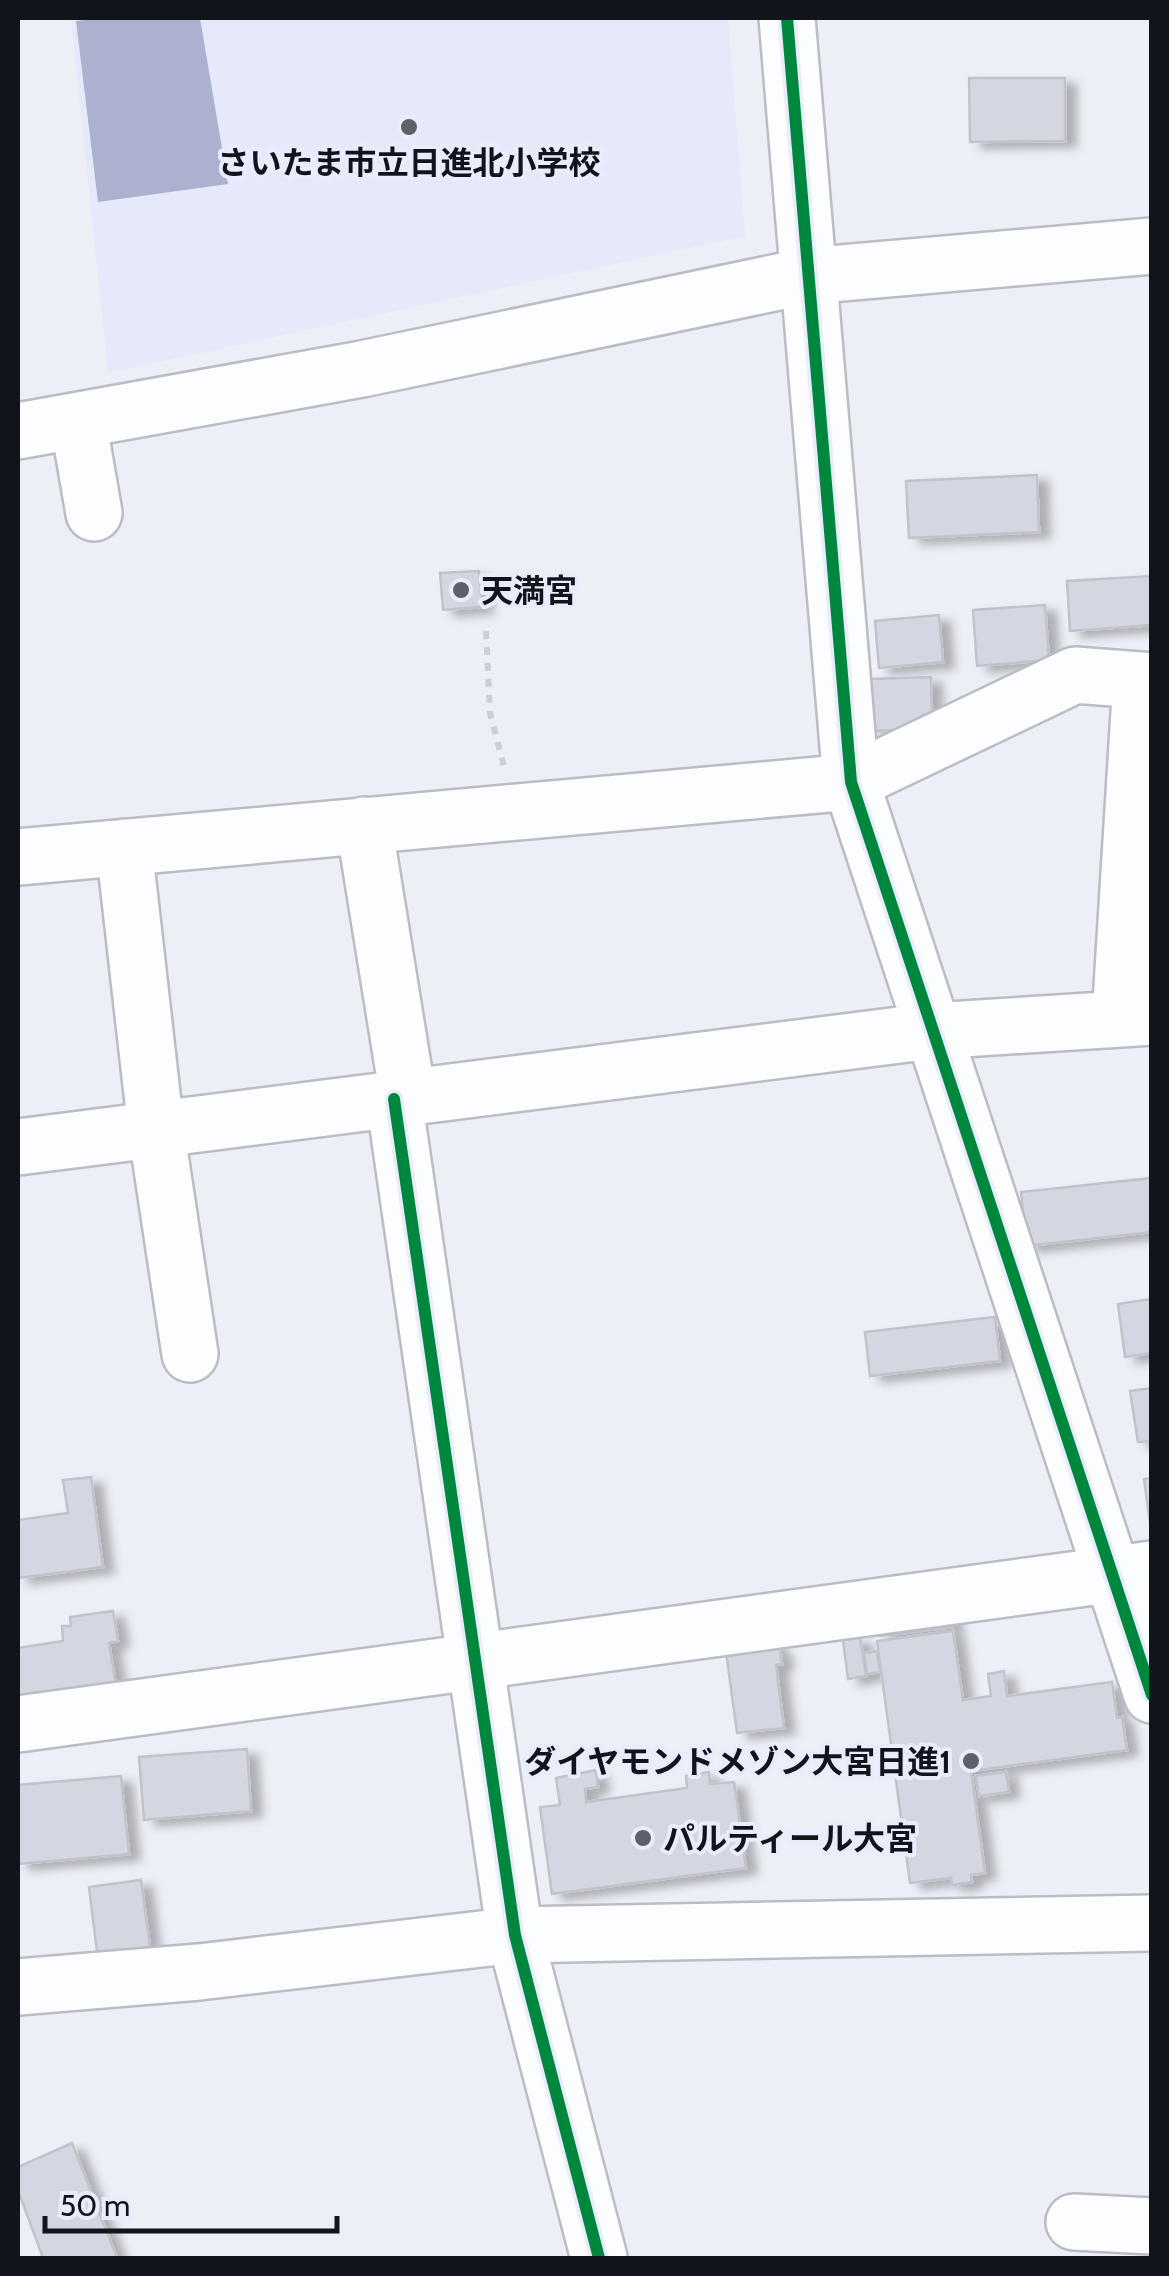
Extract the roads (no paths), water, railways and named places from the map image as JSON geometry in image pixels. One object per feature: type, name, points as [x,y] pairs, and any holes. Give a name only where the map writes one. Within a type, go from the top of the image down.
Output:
[{"type":"street","points":[[787,18],[851,782],[931,1031],[1131,1572],[1152,1696]]},
{"type":"street","points":[[18,432],[362,370],[807,276],[1152,246]]},
{"type":"street","points":[[78,421],[94,513]]},
{"type":"street","points":[[18,857],[851,782],[1075,675],[1146,680],[1136,1018],[931,1031],[18,1147]]},
{"type":"street","points":[[364,826],[515,1935],[599,2258]]},
{"type":"street","points":[[124,848],[156,1130],[190,1354]]},
{"type":"street","points":[[18,1724],[1131,1572]]},
{"type":"street","points":[[18,1987],[198,1972],[515,1935],[1152,1923]]},
{"type":"street","points":[[1074,2222],[1152,2226]]},
{"type":"water","points":[[200,18],[228,184],[98,202],[76,21]]},
{"type":"place","name":"さいたま市立日進北小学校","points":[[409,127]]},
{"type":"place","name":"天満宮","points":[[461,590]]},
{"type":"place","name":"ダイヤモンドメゾン大宮日進1","points":[[971,1761]]},
{"type":"place","name":"パルティール大宮","points":[[643,1838]]}]
